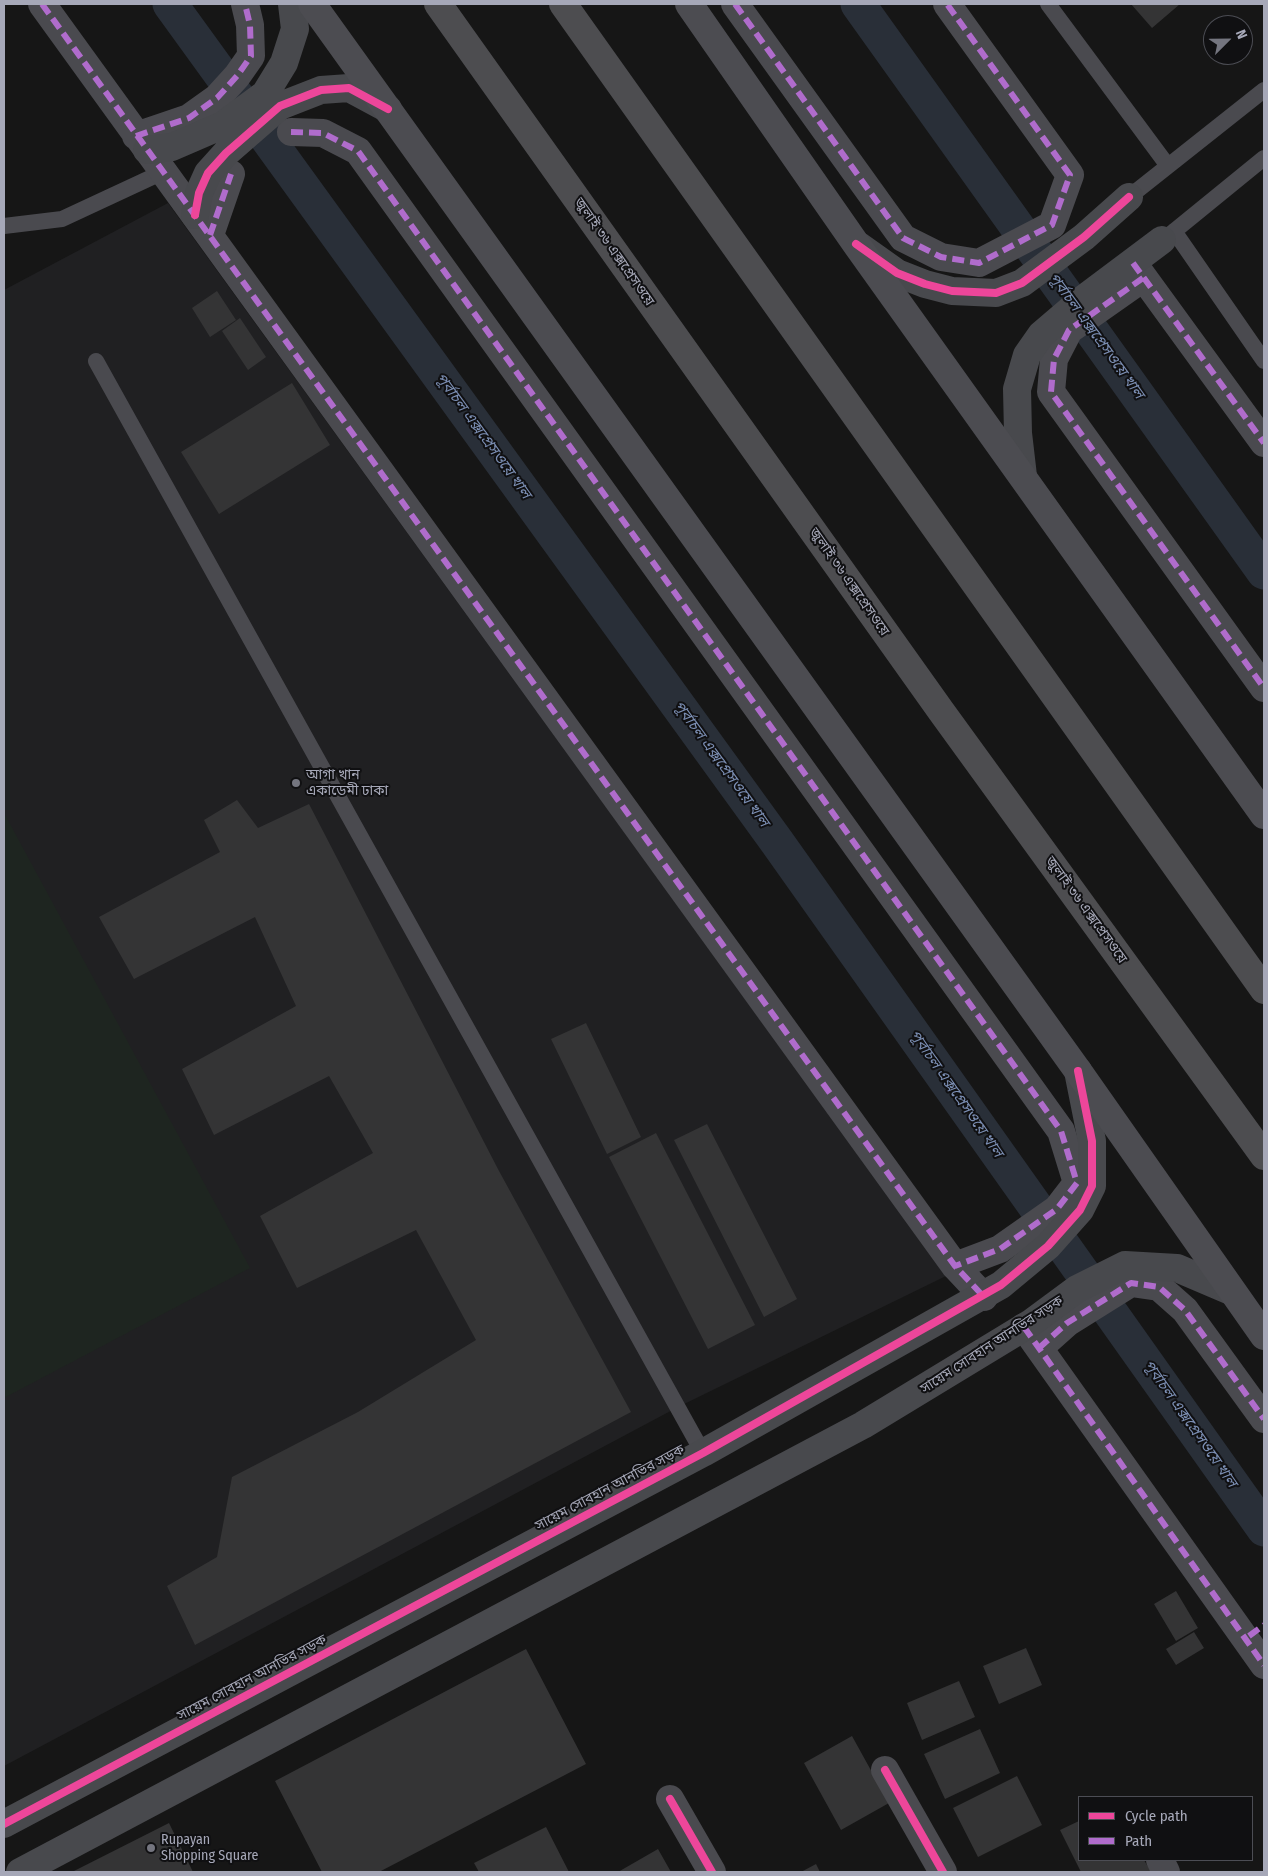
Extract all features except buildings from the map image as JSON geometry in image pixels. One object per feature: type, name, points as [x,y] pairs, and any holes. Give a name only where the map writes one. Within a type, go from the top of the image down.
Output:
[{"type":"highway","name":"জুলাই ৩৬ এক্সপ্রেসওয়ে","points":[[438,4],[935,703],[1264,1156]]},
{"type":"highway","points":[[563,4],[1264,990]]},
{"type":"main road","points":[[312,4],[1078,1071],[1264,1336]]},
{"type":"main road","points":[[690,4],[856,244],[1264,815]]},
{"type":"street","points":[[42,4],[152,144],[163,172],[201,214],[955,1266],[993,1291]]},
{"type":"street","points":[[152,144],[217,98],[238,76],[251,56],[250,25],[245,4]]},
{"type":"street","points":[[735,4],[902,238],[941,257],[978,263],[1052,225],[1070,175],[947,4]]},
{"type":"street","points":[[152,144],[223,125],[265,94],[284,62],[294,16]]},
{"type":"street","points":[[201,214],[208,173],[226,153],[280,106],[321,90],[349,88],[388,109]]},
{"type":"street","points":[[291,132],[323,133],[358,152],[1061,1131],[1077,1183],[1057,1209],[1000,1249],[955,1266]]},
{"type":"street","points":[[201,214],[231,174]]},
{"type":"street","points":[[856,244],[897,272],[925,284],[952,291],[996,293],[1022,283],[1084,237],[1129,198]]},
{"type":"street","points":[[1168,236],[1138,270],[1069,330],[1054,359],[1051,392],[1264,688]]},
{"type":"street","points":[[1023,476],[1018,433],[1017,389],[1027,355],[1041,335],[1082,300],[1138,270]]},
{"type":"street","points":[[1138,270],[1264,443]]},
{"type":"street","name":"সায়েম সোবহান আনভির সড়ক","points":[[4,1824],[704,1453],[993,1291],[1048,1246],[1080,1210],[1092,1186],[1092,1142],[1078,1071]]},
{"type":"street","name":"সায়েম সোবহান আনভির সড়ক","points":[[20,1872],[864,1425],[1031,1333],[1077,1289],[1128,1274],[1177,1268],[1231,1291]]},
{"type":"street","points":[[1264,1420],[1185,1310],[1159,1287],[1128,1274],[1066,1323],[1031,1333],[1264,1665]]},
{"type":"street","points":[[1200,1576],[1259,1639]]},
{"type":"street","points":[[885,1770],[943,1872]]},
{"type":"street","points":[[670,1799],[712,1872]]},
{"type":"lane","points":[[1048,4],[1168,166]]},
{"type":"lane","points":[[1129,198],[1264,90]]},
{"type":"lane","points":[[1264,158],[1168,236],[1264,361]]},
{"type":"lane","points":[[4,226],[62,219],[163,172]]},
{"type":"lane","points":[[96,361],[704,1453]]},
{"type":"shaded area","name":"আগা খান একাডেমী ঢাকা","points":[[168,203],[946,1276],[678,1407],[4,1766],[4,290]]},
{"type":"shaded area","points":[[4,813],[250,1268],[4,1398]]},
{"type":"waterway","name":"পূর্বাচল এক্সপ্রেসওয়ে খাল","points":[[170,4],[777,842],[1264,1529]]},
{"type":"waterway","name":"পূর্বাচল এক্সপ্রেসওয়ে খাল","points":[[858,4],[1264,572]]},
{"type":"marked path","points":[[42,4],[955,1266],[984,1297]]},
{"type":"marked path","points":[[136,136],[189,118],[217,98],[237,76],[251,56],[250,25],[245,4]]},
{"type":"marked path","points":[[735,4],[903,238],[941,257],[979,263],[1052,225],[1070,175],[947,4]]},
{"type":"marked path","points":[[291,132],[323,133],[358,151],[1061,1131],[1077,1183],[1057,1209],[1000,1249],[955,1266]]},
{"type":"marked path","points":[[210,235],[231,174]]},
{"type":"marked path","points":[[1133,263],[1264,443]]},
{"type":"marked path","points":[[1143,278],[1069,330],[1054,359],[1051,392],[1264,688]]},
{"type":"marked path","points":[[1039,1348],[1067,1323],[1131,1283],[1159,1287],[1185,1310],[1264,1419]]},
{"type":"marked path","points":[[1024,1327],[1264,1665]]},
{"type":"marked path","points":[[1249,1636],[1264,1625]]},
{"type":"cycle path","points":[[195,215],[199,193],[208,173],[226,153],[280,106],[321,90],[349,88],[388,109]]},
{"type":"cycle path","points":[[856,244],[897,273],[925,284],[952,291],[996,293],[1022,283],[1084,237],[1129,197]]},
{"type":"cycle path","points":[[4,1824],[703,1453],[1001,1285],[1048,1246],[1080,1210],[1092,1186],[1092,1141],[1078,1071]]},
{"type":"cycle path","points":[[885,1770],[943,1872]]},
{"type":"cycle path","points":[[670,1799],[712,1872]]},
{"type":"place","name":"আগা খান একাডেমী ঢাকা","points":[[296,783]]},
{"type":"place","name":"Rupayan Shopping Square","points":[[151,1848]]}]
